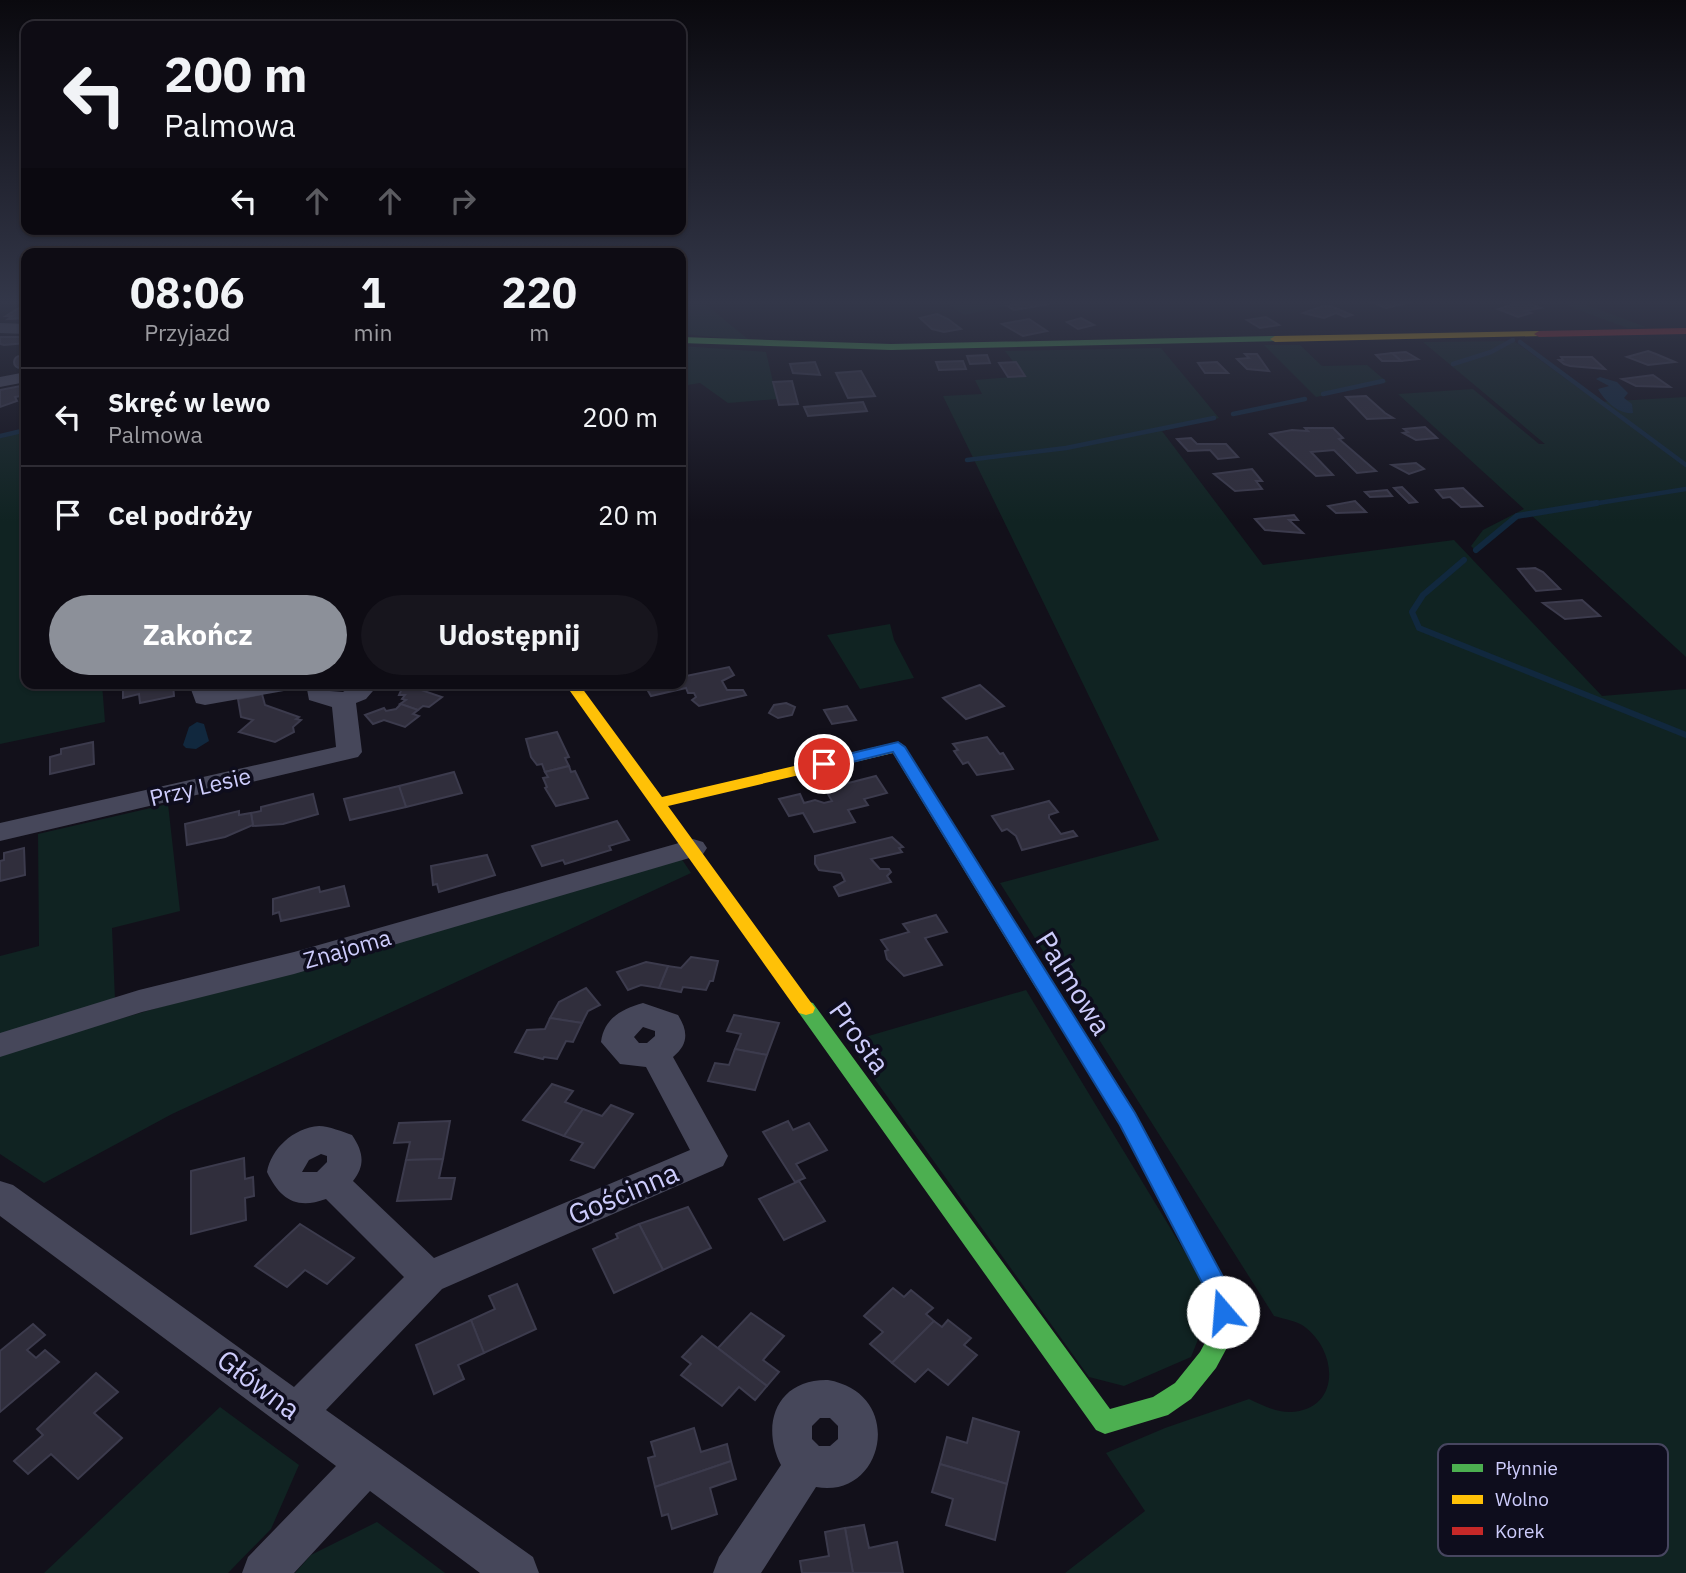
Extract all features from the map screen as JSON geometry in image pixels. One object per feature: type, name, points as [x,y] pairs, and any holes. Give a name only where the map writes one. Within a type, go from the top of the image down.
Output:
[{"type":"street","points":[[0,382],[21,378]]},
{"type":"street","points":[[202,689],[205,698],[256,689]]},
{"type":"street","points":[[316,689],[323,698],[343,699],[356,695],[362,689]]},
{"type":"street","name":"Prosta","points":[[575,689],[620,755],[693,848],[1105,1422]]},
{"type":"street","name":"Przy Lesie","points":[[0,832],[349,752],[343,699]]},
{"type":"street","name":"Palmowa","points":[[660,803],[898,747],[1127,1119],[1221,1295],[1226,1329],[1208,1360],[1183,1391],[1159,1407],[1105,1422]]},
{"type":"street","name":"Znajoma","points":[[0,1045],[139,1001],[307,959],[693,848]]},
{"type":"street","name":"Gościnna","points":[[297,1412],[429,1277],[711,1156],[655,1054]]},
{"type":"street","points":[[331,1182],[429,1277]]},
{"type":"street","name":"Główna","points":[[0,1196],[297,1412],[365,1465],[517,1573]]},
{"type":"street","points":[[735,1573],[808,1462]]},
{"type":"street","points":[[264,1573],[365,1465]]},
{"type":"green space","points":[[686,373],[771,373],[777,399],[728,403],[700,383],[686,385]]},
{"type":"green space","points":[[1022,373],[1182,373],[1219,418],[1162,431],[1263,565],[1454,540],[1602,696],[1686,689],[1686,1573],[1065,1573],[1145,1511],[1106,1453],[1165,1428],[1249,1399],[1279,1411],[1307,1409],[1326,1391],[1329,1378],[1324,1351],[1316,1338],[1302,1325],[1274,1316],[1000,883],[1159,840],[943,396],[982,394],[975,380],[1024,376]]},
{"type":"green space","points":[[1292,373],[1377,373],[1387,382],[1316,397]]},
{"type":"green space","points":[[1461,373],[1559,373],[1598,402],[1686,397],[1686,657],[1531,515],[1519,517],[1477,552],[1471,546],[1483,530],[1524,509],[1398,394],[1473,389],[1539,444],[1545,444]]},
{"type":"green space","points":[[21,432],[21,689],[102,689],[105,722],[0,744],[0,438]]},
{"type":"green space","points":[[890,624],[894,640],[914,678],[860,689],[827,635]]},
{"type":"green space","points":[[168,804],[180,911],[112,928],[115,1000],[0,1035],[0,956],[39,946],[38,834]]},
{"type":"green space","points":[[679,855],[691,873],[172,1114],[44,1183],[0,1154],[0,1054]]},
{"type":"green space","points":[[1026,990],[1203,1282],[1207,1317],[1191,1357],[1124,1386],[1089,1377],[848,1042]]},
{"type":"green space","points":[[220,1407],[299,1465],[271,1529],[228,1573],[44,1573]]},
{"type":"green space","points":[[377,1522],[445,1573],[295,1573],[311,1555]]},
{"type":"water","points":[[1600,377],[1617,382],[1628,393],[1624,398],[1632,404],[1633,413],[1622,412],[1604,398],[1598,389],[1609,386],[1596,379]]},
{"type":"water","points":[[197,722],[204,724],[209,741],[196,749],[186,748],[183,745],[189,727]]},
{"type":"building","points":[[836,373],[862,373],[875,396],[848,398]]},
{"type":"building","points":[[1006,373],[1023,373],[1025,376],[1008,377]]},
{"type":"building","points":[[1653,375],[1670,387],[1636,386],[1622,379]]},
{"type":"building","points":[[792,381],[798,404],[779,405],[773,382]]},
{"type":"building","points":[[21,386],[21,396],[15,397],[17,401],[0,407],[0,390]]},
{"type":"building","points":[[1366,396],[1393,418],[1367,419],[1346,397]]},
{"type":"building","points":[[863,402],[867,411],[808,416],[804,407]]},
{"type":"building","points":[[1425,427],[1437,438],[1416,440],[1403,433],[1408,432],[1404,429]]},
{"type":"building","points":[[1305,428],[1333,428],[1343,438],[1339,439],[1376,471],[1357,473],[1334,450],[1311,452],[1333,475],[1316,476],[1270,434],[1292,430],[1308,431]]},
{"type":"building","points":[[1191,438],[1197,444],[1226,444],[1238,457],[1218,459],[1210,450],[1188,451],[1177,439]]},
{"type":"building","points":[[1416,463],[1424,469],[1409,474],[1392,465]]},
{"type":"building","points":[[1252,469],[1262,481],[1256,481],[1262,489],[1235,491],[1214,474]]},
{"type":"building","points":[[1402,487],[1417,502],[1409,503],[1394,488]]},
{"type":"building","points":[[1463,488],[1482,506],[1461,507],[1450,497],[1443,498],[1436,490]]},
{"type":"building","points":[[1387,490],[1392,496],[1370,497],[1365,492]]},
{"type":"building","points":[[1355,501],[1366,512],[1336,513],[1328,506]]},
{"type":"building","points":[[1294,515],[1298,520],[1289,520],[1303,533],[1265,530],[1255,519]]},
{"type":"building","points":[[1535,568],[1560,589],[1536,591],[1518,569]]},
{"type":"building","points":[[1582,600],[1600,616],[1565,619],[1543,603]]},
{"type":"building","points":[[729,667],[734,675],[722,681],[727,690],[743,690],[746,695],[699,706],[692,700],[696,697],[694,693],[688,693],[686,676]]},
{"type":"building","points":[[980,685],[1004,706],[966,719],[943,698]]},
{"type":"building","points":[[123,689],[173,689],[174,696],[140,703],[139,694],[123,698]]},
{"type":"building","points":[[402,689],[422,689],[442,697],[429,707],[423,706],[418,710],[400,704],[406,700],[402,699],[405,695],[399,695]]},
{"type":"building","points":[[647,689],[682,689],[651,696]]},
{"type":"building","points":[[262,694],[265,705],[301,720],[293,727],[294,732],[275,742],[239,732],[253,720],[241,717],[238,699]]},
{"type":"building","points":[[786,703],[795,707],[792,715],[778,718],[769,713],[774,705]]},
{"type":"building","points":[[401,704],[418,710],[413,714],[419,716],[405,727],[384,720],[373,724],[365,715],[384,708],[386,711],[396,709]]},
{"type":"building","points":[[847,706],[856,720],[832,724],[824,710]]},
{"type":"building","points":[[557,732],[569,757],[565,758],[569,766],[545,772],[542,764],[537,765],[531,757],[526,739]]},
{"type":"building","points":[[987,737],[1000,754],[1003,753],[1013,769],[977,775],[968,762],[963,764],[954,751],[958,750],[953,744]]},
{"type":"building","points":[[93,742],[94,764],[50,774],[50,757],[61,754],[61,749]]},
{"type":"building","points":[[569,766],[571,772],[575,771],[588,798],[556,806],[545,788],[547,787],[543,778],[548,777],[545,772]]},
{"type":"building","points":[[454,772],[462,793],[406,807],[399,786]]},
{"type":"building","points":[[876,776],[887,793],[864,799],[868,805],[848,810],[855,822],[814,832],[803,813],[789,816],[779,799],[800,794],[804,803],[815,800],[824,803],[832,801],[825,789]]},
{"type":"building","points":[[399,786],[406,807],[350,820],[344,799]]},
{"type":"building","points":[[313,794],[318,814],[283,824],[253,826],[251,813],[261,811],[261,807]]},
{"type":"building","points":[[1049,801],[1058,812],[1049,815],[1049,818],[1061,834],[1073,831],[1077,836],[1022,850],[1016,836],[1007,829],[1002,831],[992,816]]},
{"type":"building","points":[[239,811],[239,815],[251,813],[253,825],[225,837],[187,845],[185,824]]},
{"type":"building","points":[[617,821],[629,840],[609,846],[611,850],[565,864],[563,860],[542,866],[532,846]]},
{"type":"building","points":[[892,837],[903,847],[899,848],[902,852],[871,859],[880,869],[889,869],[891,872],[887,876],[891,882],[839,896],[834,887],[845,881],[841,873],[819,870],[815,864],[815,856]]},
{"type":"building","points":[[24,848],[25,875],[0,881],[0,861],[4,860],[4,853]]},
{"type":"building","points":[[487,855],[495,875],[439,892],[437,884],[433,885],[431,866]]},
{"type":"building","points":[[344,886],[349,906],[281,921],[279,912],[273,914],[273,899],[319,887],[320,892]]},
{"type":"building","points":[[936,915],[947,932],[925,938],[942,965],[904,976],[887,959],[885,951],[888,950],[881,940],[909,932],[903,924]]},
{"type":"building","points":[[691,957],[718,961],[713,981],[710,981],[706,990],[683,987],[681,992],[659,988],[668,966],[681,968]]},
{"type":"building","points":[[646,962],[668,966],[659,988],[641,985],[628,990],[617,972]]},
{"type":"building","points":[[586,988],[600,1005],[588,1011],[582,1023],[550,1018],[559,1002]]},
{"type":"building","points":[[734,1015],[779,1023],[767,1055],[735,1049],[741,1034],[727,1031]]},
{"type":"building","points":[[550,1018],[582,1023],[573,1042],[566,1041],[557,1059],[543,1059],[515,1052],[527,1030],[545,1029]]},
{"type":"building","points":[[735,1049],[767,1055],[755,1090],[708,1081],[715,1063],[729,1065]]},
{"type":"building","points":[[552,1084],[573,1091],[565,1102],[583,1109],[564,1136],[523,1120]]},
{"type":"building","points":[[611,1105],[633,1114],[594,1168],[571,1160],[583,1143],[564,1136],[583,1109],[602,1116]]},
{"type":"building","points":[[450,1121],[443,1159],[406,1160],[410,1142],[394,1143],[399,1123]]},
{"type":"building","points":[[788,1121],[793,1130],[809,1123],[827,1150],[796,1164],[805,1178],[795,1182],[763,1132]]},
{"type":"building","points":[[244,1158],[245,1179],[253,1177],[254,1196],[245,1198],[246,1220],[191,1234],[191,1171]]},
{"type":"building","points":[[443,1159],[439,1178],[455,1178],[451,1199],[397,1201],[406,1160]]},
{"type":"building","points":[[799,1181],[825,1221],[784,1240],[759,1199]]},
{"type":"building","points":[[688,1207],[711,1248],[663,1270],[639,1224]]},
{"type":"building","points":[[300,1224],[354,1258],[327,1284],[305,1270],[287,1287],[255,1266]]},
{"type":"building","points":[[639,1224],[663,1270],[614,1293],[593,1249],[618,1238],[616,1234]]},
{"type":"building","points":[[517,1284],[536,1329],[484,1353],[471,1320],[495,1309],[489,1296]]},
{"type":"building","points":[[893,1288],[904,1297],[911,1290],[933,1308],[926,1314],[934,1321],[892,1363],[870,1344],[883,1332],[864,1316]]},
{"type":"building","points":[[751,1313],[784,1336],[763,1360],[779,1372],[767,1386],[718,1348]]},
{"type":"building","points":[[471,1320],[484,1353],[458,1365],[464,1379],[434,1394],[416,1345]]},
{"type":"building","points":[[948,1320],[971,1338],[964,1345],[977,1355],[948,1385],[928,1369],[915,1382],[892,1363],[934,1321],[942,1327]]},
{"type":"building","points":[[33,1324],[45,1335],[27,1350],[36,1358],[45,1350],[59,1362],[0,1412],[0,1351]]},
{"type":"building","points":[[702,1336],[767,1386],[755,1400],[739,1387],[722,1406],[681,1375],[691,1364],[682,1357]]},
{"type":"building","points":[[96,1373],[118,1392],[94,1413],[122,1438],[78,1479],[51,1454],[28,1474],[14,1461],[43,1435],[37,1429]]},
{"type":"building","points":[[973,1418],[1019,1432],[1007,1484],[940,1464],[947,1437],[967,1443]]},
{"type":"building","points":[[694,1428],[701,1452],[727,1444],[731,1461],[655,1487],[648,1458],[655,1456],[651,1442]]},
{"type":"building","points":[[731,1461],[736,1479],[710,1488],[717,1514],[672,1529],[668,1514],[662,1516],[655,1487]]},
{"type":"building","points":[[940,1464],[1007,1484],[995,1540],[946,1525],[953,1499],[932,1492]]},
{"type":"building","points":[[864,1525],[869,1548],[897,1542],[903,1573],[853,1573],[845,1528]]},
{"type":"building","points":[[845,1528],[853,1573],[802,1573],[800,1561],[829,1556],[825,1532]]},
{"type":"waterway","points":[[1562,373],[1686,465]]},
{"type":"waterway","points":[[1323,394],[1383,381]]},
{"type":"waterway","points":[[1233,414],[1305,399]]},
{"type":"waterway","points":[[967,460],[1066,448],[1214,418]]},
{"type":"waterway","points":[[0,436],[21,431]]},
{"type":"waterway","points":[[1586,505],[1686,489]]},
{"type":"waterway","points":[[1476,550],[1517,516],[1597,503]]},
{"type":"waterway","points":[[1464,560],[1423,595],[1412,612],[1419,628],[1686,735]]},
{"type":"traffic: fast","points":[[806,1008],[1105,1422],[1159,1407],[1183,1391],[1208,1360],[1225,1329],[1221,1295],[1173,1205]]},
{"type":"traffic: slow","points":[[576,689],[806,1008]]},
{"type":"traffic: slow","points":[[660,803],[897,747],[1043,983]]},
{"type":"traffic: jam","points":[[1043,983],[1127,1119],[1173,1205]]},
{"type":"route","points":[[824,764],[898,747],[1127,1119],[1221,1295],[1223,1312]]}]
